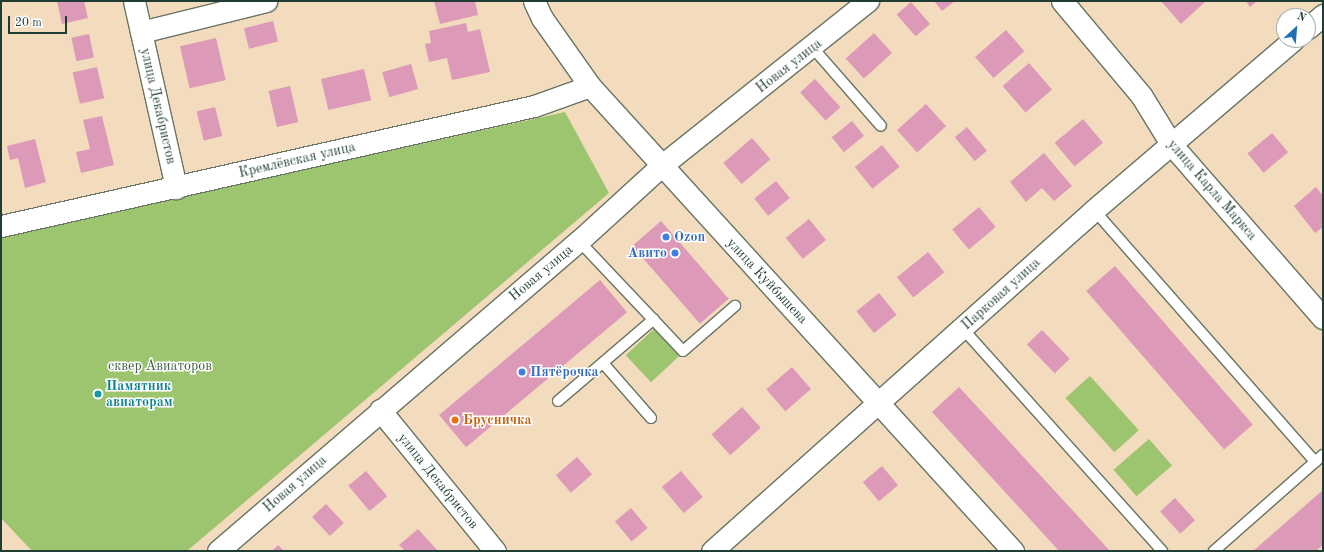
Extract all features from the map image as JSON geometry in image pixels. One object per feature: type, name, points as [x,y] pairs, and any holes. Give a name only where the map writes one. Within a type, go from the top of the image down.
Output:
[{"type":"street","name":"улица Декабристов","points":[[134,1],[176,188]]},
{"type":"street","points":[[141,32],[266,1]]},
{"type":"street","name":"улица Куйбышева","points":[[534,1],[542,18],[590,86],[661,166],[1013,551]]},
{"type":"street","name":"Новая улица","points":[[226,548],[380,410],[579,241],[661,166],[813,48],[868,1]]},
{"type":"street","name":"улица Карла Маркса","points":[[1062,1],[1141,95],[1170,144],[1323,318]]},
{"type":"street","name":"Парковая улица","points":[[712,551],[878,402],[963,329],[1094,210],[1284,48]]},
{"type":"street","name":"Кремлёвская улица","points":[[1,226],[176,188],[534,106],[590,86]]},
{"type":"street","name":"улица Декабристов","points":[[380,410],[495,551]]},
{"type":"lane","points":[[813,48],[880,126]]},
{"type":"lane","points":[[1094,210],[1315,462]]},
{"type":"lane","points":[[579,241],[654,319],[682,351],[734,306]]},
{"type":"lane","points":[[558,402],[654,319]]},
{"type":"lane","points":[[963,329],[1162,551]]},
{"type":"lane","points":[[603,363],[651,418]]},
{"type":"lane","points":[[1214,551],[1323,455]]},
{"type":"green space","name":"сквер Авиаторов","points":[[565,112],[609,193],[187,551],[32,551],[1,518],[1,237]]},
{"type":"green space","points":[[655,328],[680,355],[651,382],[626,355]]},
{"type":"green space","points":[[1090,376],[1139,430],[1114,452],[1065,398]]},
{"type":"green space","points":[[1149,439],[1172,465],[1136,496],[1114,470]]},
{"type":"building","points":[[57,1],[84,1],[88,18],[62,24]]},
{"type":"building","points":[[434,1],[475,1],[478,15],[440,24]]},
{"type":"building","points":[[934,1],[955,1],[942,11]]},
{"type":"building","points":[[1161,1],[1206,1],[1181,24]]},
{"type":"building","points":[[1246,1],[1257,1],[1250,7]]},
{"type":"building","points":[[911,2],[930,24],[916,36],[897,14]]},
{"type":"building","points":[[273,21],[278,41],[249,49],[244,28]]},
{"type":"building","points":[[466,23],[468,32],[480,29],[490,72],[452,80],[447,58],[429,62],[425,44],[431,43],[429,31]]},
{"type":"building","points":[[1006,30],[1024,51],[993,78],[975,57]]},
{"type":"building","points":[[874,33],[892,53],[864,78],[846,58]]},
{"type":"building","points":[[89,34],[94,57],[76,61],[71,38]]},
{"type":"building","points":[[216,38],[226,80],[190,88],[180,46]]},
{"type":"building","points":[[1029,63],[1052,89],[1026,112],[1003,86]]},
{"type":"building","points":[[411,64],[418,89],[389,97],[382,72]]},
{"type":"building","points":[[97,67],[104,98],[80,104],[73,73]]},
{"type":"building","points":[[364,69],[371,100],[328,110],[321,79]]},
{"type":"building","points":[[815,79],[840,107],[826,121],[800,92]]},
{"type":"building","points":[[290,86],[298,122],[277,127],[269,91]]},
{"type":"building","points":[[926,104],[946,126],[917,152],[897,130]]},
{"type":"building","points":[[215,107],[222,136],[204,141],[197,112]]},
{"type":"building","points":[[102,116],[114,165],[81,173],[76,152],[90,149],[83,120]]},
{"type":"building","points":[[1083,119],[1103,143],[1075,167],[1055,143]]},
{"type":"building","points":[[852,121],[864,136],[844,152],[832,137]]},
{"type":"building","points":[[967,127],[987,151],[975,161],[955,137]]},
{"type":"building","points":[[1272,133],[1288,152],[1264,173],[1247,154]]},
{"type":"building","points":[[752,138],[770,159],[742,184],[723,163]]},
{"type":"building","points":[[35,139],[46,182],[25,188],[18,158],[10,160],[7,146]]},
{"type":"building","points":[[882,145],[900,167],[872,189],[855,167]]},
{"type":"building","points":[[1044,153],[1072,186],[1054,201],[1042,188],[1026,202],[1010,182]]},
{"type":"building","points":[[776,181],[790,198],[768,216],[754,199]]},
{"type":"building","points":[[1316,187],[1323,196],[1323,227],[1315,233],[1294,206]]},
{"type":"building","points":[[979,207],[996,227],[969,249],[952,229]]},
{"type":"building","points":[[809,219],[826,240],[803,259],[786,238]]},
{"type":"building","points":[[661,221],[729,299],[700,324],[632,246]]},
{"type":"building","points":[[928,252],[944,272],[913,297],[897,277]]},
{"type":"building","points":[[1115,266],[1253,424],[1224,449],[1086,291]]},
{"type":"building","points":[[600,280],[627,312],[466,447],[439,415]]},
{"type":"building","points":[[879,293],[897,315],[874,333],[856,311]]},
{"type":"building","points":[[1042,330],[1070,359],[1055,373],[1027,345]]},
{"type":"building","points":[[792,367],[811,389],[785,411],[766,389]]},
{"type":"building","points":[[959,387],[1110,551],[1059,551],[932,412]]},
{"type":"building","points":[[742,407],[761,428],[730,455],[712,434]]},
{"type":"building","points":[[577,457],[592,474],[571,493],[556,475]]},
{"type":"building","points":[[882,466],[898,485],[879,501],[863,482]]},
{"type":"building","points":[[366,471],[387,496],[370,511],[348,486]]},
{"type":"building","points":[[681,471],[703,497],[684,513],[662,487]]},
{"type":"building","points":[[1323,490],[1323,545],[1316,551],[1253,551]]},
{"type":"building","points":[[1175,498],[1195,520],[1180,534],[1160,511]]},
{"type":"building","points":[[326,504],[344,523],[330,536],[312,517]]},
{"type":"building","points":[[631,508],[648,528],[632,541],[615,521]]},
{"type":"building","points":[[418,529],[438,551],[405,551],[399,545]]},
{"type":"building","points":[[278,545],[284,551],[272,551]]},
{"type":"place","name":"Ozon","points":[[666,237]]},
{"type":"place","name":"Авито","points":[[675,253]]},
{"type":"place","name":"Пятёрочка","points":[[522,372]]},
{"type":"place","name":"Памятник авиаторам","points":[[98,394]]},
{"type":"place","name":"Брусничка","points":[[455,420]]}]
